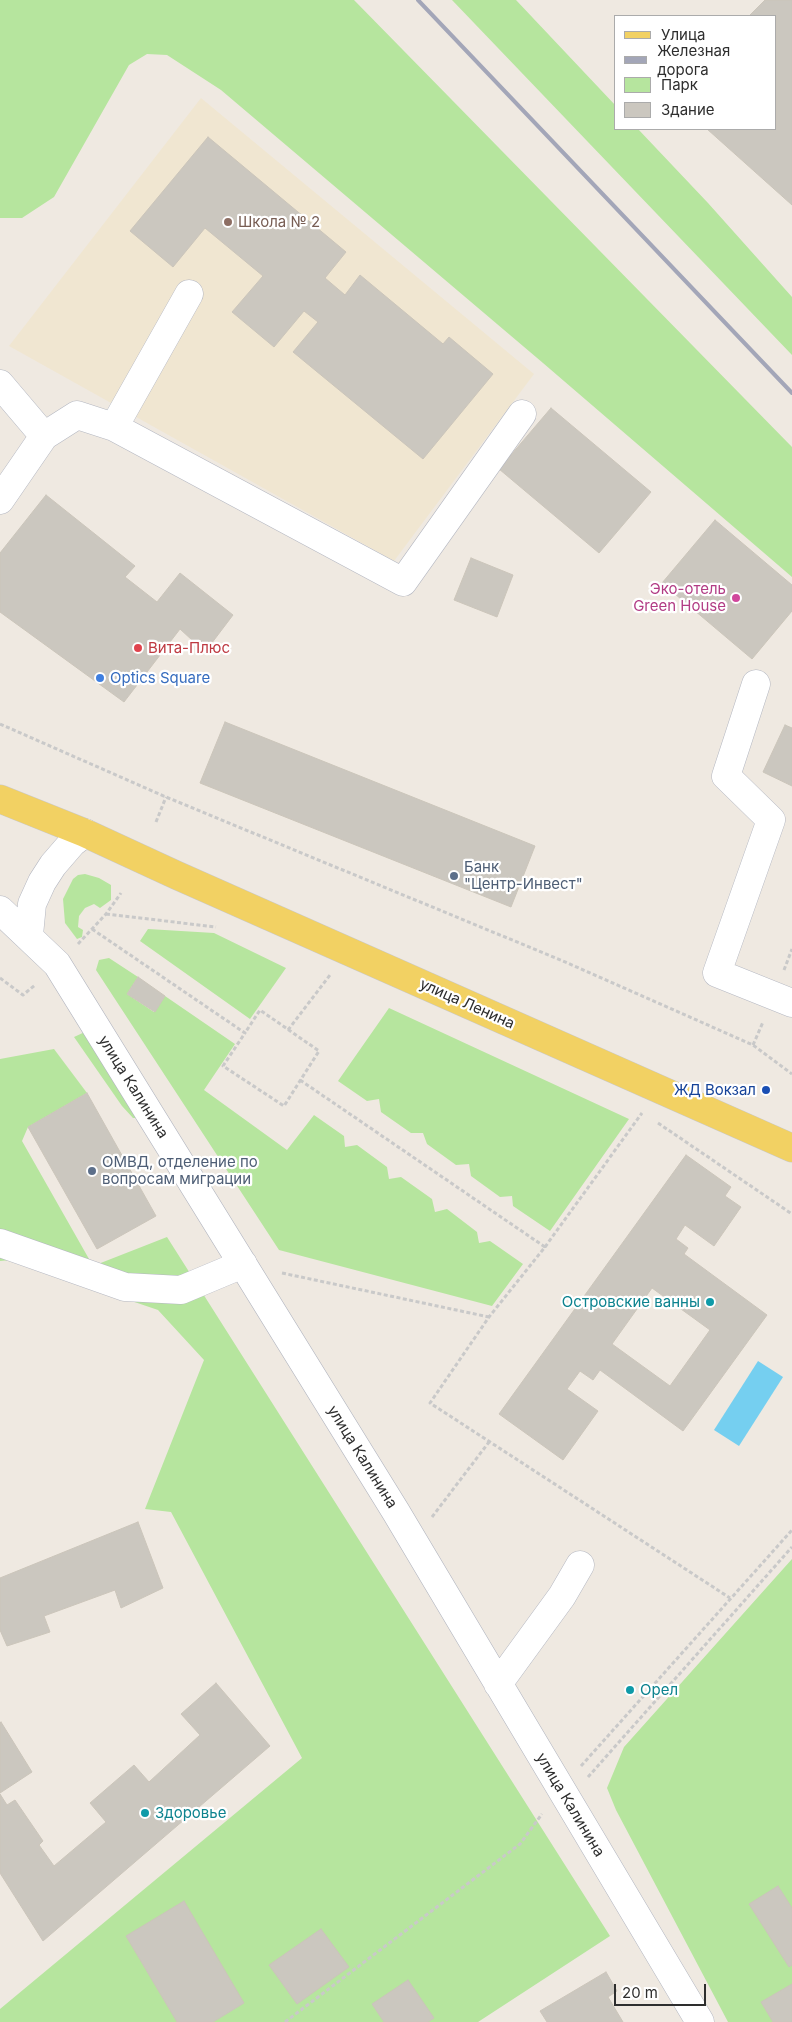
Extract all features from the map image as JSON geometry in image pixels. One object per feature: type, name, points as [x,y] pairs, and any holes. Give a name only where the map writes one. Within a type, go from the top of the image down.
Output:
[{"type":"main road","name":"улица Ленина","points":[[0,799],[85,833],[792,1148]]},
{"type":"street","points":[[114,427],[189,294]]},
{"type":"street","points":[[0,384],[44,436]]},
{"type":"street","points":[[0,408],[44,436]]},
{"type":"street","points":[[0,500],[44,436],[77,415],[114,427],[403,582],[522,414]]},
{"type":"street","points":[[756,684],[726,776],[771,820],[717,972],[792,1003]]},
{"type":"street","points":[[29,936],[32,904],[42,882],[53,865],[72,843],[85,833]]},
{"type":"street","name":"улица Калинина","points":[[0,910],[57,964],[414,1542],[700,2022]]},
{"type":"street","points":[[0,1243],[125,1287],[181,1290],[243,1264]]},
{"type":"street","points":[[498,1684],[562,1596],[580,1565]]},
{"type":"path","points":[[0,724],[166,797],[563,961],[753,1045],[792,1074]]},
{"type":"path","points":[[156,822],[166,797]]},
{"type":"path","points":[[74,949],[106,914],[121,892]]},
{"type":"path","points":[[106,914],[216,926],[225,930]]},
{"type":"path","points":[[92,929],[245,1033]]},
{"type":"path","points":[[321,971],[338,979]]},
{"type":"path","points":[[288,1030],[330,975]]},
{"type":"path","points":[[0,978],[23,995],[40,980]]},
{"type":"path","points":[[260,1010],[288,1030],[319,1051],[284,1106],[223,1066],[260,1010]]},
{"type":"path","points":[[300,1080],[545,1247]]},
{"type":"path","points":[[634,1109],[643,1113],[545,1247],[489,1318],[430,1403],[730,1598]]},
{"type":"path","points":[[650,1118],[792,1214]]},
{"type":"path","points":[[243,1264],[489,1318]]},
{"type":"path","points":[[414,1542],[489,1442]]},
{"type":"path","points":[[565,1795],[584,1762],[792,1530]]},
{"type":"path","points":[[286,2022],[520,1844],[792,1546]]},
{"type":"shaded area","name":"Школа № 2","points":[[201,98],[534,374],[394,561],[9,346]]},
{"type":"green space","points":[[0,0],[354,0],[792,447],[792,577],[221,90],[167,55],[147,54],[129,65],[54,197],[22,218],[0,218]]},
{"type":"green space","points":[[452,0],[516,0],[614,104],[614,130],[639,130],[708,203],[792,297],[792,355]]},
{"type":"green space","points":[[85,874],[99,878],[111,885],[111,900],[100,908],[94,904],[85,908],[79,916],[78,927],[83,930],[82,937],[77,939],[65,923],[63,899],[73,879],[78,875]]},
{"type":"green space","points":[[148,929],[214,933],[286,968],[250,1019],[140,941]]},
{"type":"green space","points":[[109,958],[138,977],[127,994],[154,1012],[165,996],[235,1044],[204,1090],[287,1150],[314,1115],[344,1136],[345,1147],[357,1145],[387,1167],[389,1179],[401,1177],[432,1199],[435,1212],[447,1209],[477,1232],[479,1243],[490,1241],[523,1264],[492,1306],[279,1250],[96,970],[99,960]]},
{"type":"green space","points":[[389,1008],[629,1119],[550,1231],[513,1206],[512,1196],[500,1197],[471,1176],[469,1164],[456,1165],[427,1144],[423,1133],[411,1133],[381,1112],[379,1099],[367,1101],[338,1081]]},
{"type":"green space","points":[[87,1031],[138,1118],[133,1118],[122,1106],[74,1037]]},
{"type":"green space","points":[[54,1049],[87,1093],[28,1127],[22,1141],[93,1266],[167,1237],[610,1936],[478,2022],[0,2022],[0,2009],[302,1758],[171,1512],[145,1509],[204,1360],[158,1310],[11,1260],[0,1261],[0,1059]]},
{"type":"green space","points":[[792,1559],[792,2022],[728,2022],[616,1810],[607,1788],[624,1747]]},
{"type":"water","points":[[758,1361],[783,1377],[739,1446],[714,1430]]},
{"type":"building","points":[[765,0],[792,0],[792,205],[708,130],[777,130],[777,15],[750,15]]},
{"type":"building","points":[[208,137],[346,252],[325,278],[345,295],[360,275],[443,344],[449,337],[493,374],[423,459],[293,352],[318,322],[304,311],[274,347],[232,312],[263,276],[205,228],[173,267],[130,231]]},
{"type":"building","points":[[551,408],[651,492],[599,553],[499,469]]},
{"type":"building","points":[[46,495],[135,566],[125,577],[157,602],[180,573],[233,615],[205,652],[180,629],[124,702],[0,612],[0,553]]},
{"type":"building","name":"Эко-отель Green House","points":[[715,520],[792,585],[792,611],[752,659],[662,583]]},
{"type":"building","points":[[471,558],[513,575],[497,617],[454,600]]},
{"type":"building","points":[[225,722],[535,846],[511,907],[200,783]]},
{"type":"building","points":[[785,725],[792,728],[792,786],[763,772]]},
{"type":"building","points":[[138,977],[165,996],[155,1012],[127,994]]},
{"type":"building","name":"ОМВД, отделение по вопросам миграции","points":[[87,1093],[156,1216],[97,1249],[28,1127]]},
{"type":"building","name":"Островские ванны","points":[[686,1155],[731,1187],[725,1196],[741,1207],[714,1246],[685,1225],[676,1239],[688,1248],[684,1254],[767,1315],[683,1431],[600,1370],[593,1380],[580,1371],[567,1389],[598,1411],[563,1460],[499,1414]],"holes":[[[652,1288],[710,1330],[670,1386],[612,1344]]]},
{"type":"building","points":[[138,1522],[163,1588],[121,1608],[115,1590],[44,1616],[50,1632],[7,1646],[0,1630],[0,1578]]},
{"type":"building","name":"Здоровье","points":[[216,1683],[270,1746],[43,1941],[0,1873],[0,1794],[7,1805],[15,1800],[43,1841],[39,1845],[54,1866],[106,1822],[90,1803],[134,1765],[149,1782],[200,1735],[181,1714]]},
{"type":"building","points":[[0,1723],[32,1772],[0,1793]]},
{"type":"building","points":[[778,1886],[792,1908],[792,1965],[789,1967],[749,1904]]},
{"type":"building","points":[[184,1901],[244,2003],[213,2022],[177,2022],[126,1936]]},
{"type":"building","points":[[321,1929],[349,1967],[297,2004],[269,1965]]},
{"type":"building","points":[[606,1972],[617,1991],[608,1997],[623,2022],[547,2022],[540,2011]]},
{"type":"building","points":[[408,1980],[434,2018],[428,2022],[384,2022],[372,2004]]},
{"type":"building","points":[[792,1984],[792,2022],[773,2022],[761,2002]]},
{"type":"railway","points":[[418,0],[792,393]]},
{"type":"place","name":"Школа № 2","points":[[228,222]]},
{"type":"place","name":"Эко-отель Green House","points":[[736,598]]},
{"type":"place","name":"Вита-Плюс","points":[[138,648]]},
{"type":"place","name":"Optics Square","points":[[100,678]]},
{"type":"place","name":"Банк \"Центр-Инвест\"","points":[[454,876]]},
{"type":"place","name":"ЖД Вокзал","points":[[766,1090]]},
{"type":"place","name":"ОМВД, отделение по вопросам миграции","points":[[92,1171]]},
{"type":"place","name":"Островские ванны","points":[[710,1302]]},
{"type":"place","name":"Орел","points":[[630,1690]]},
{"type":"place","name":"Здоровье","points":[[145,1813]]}]
